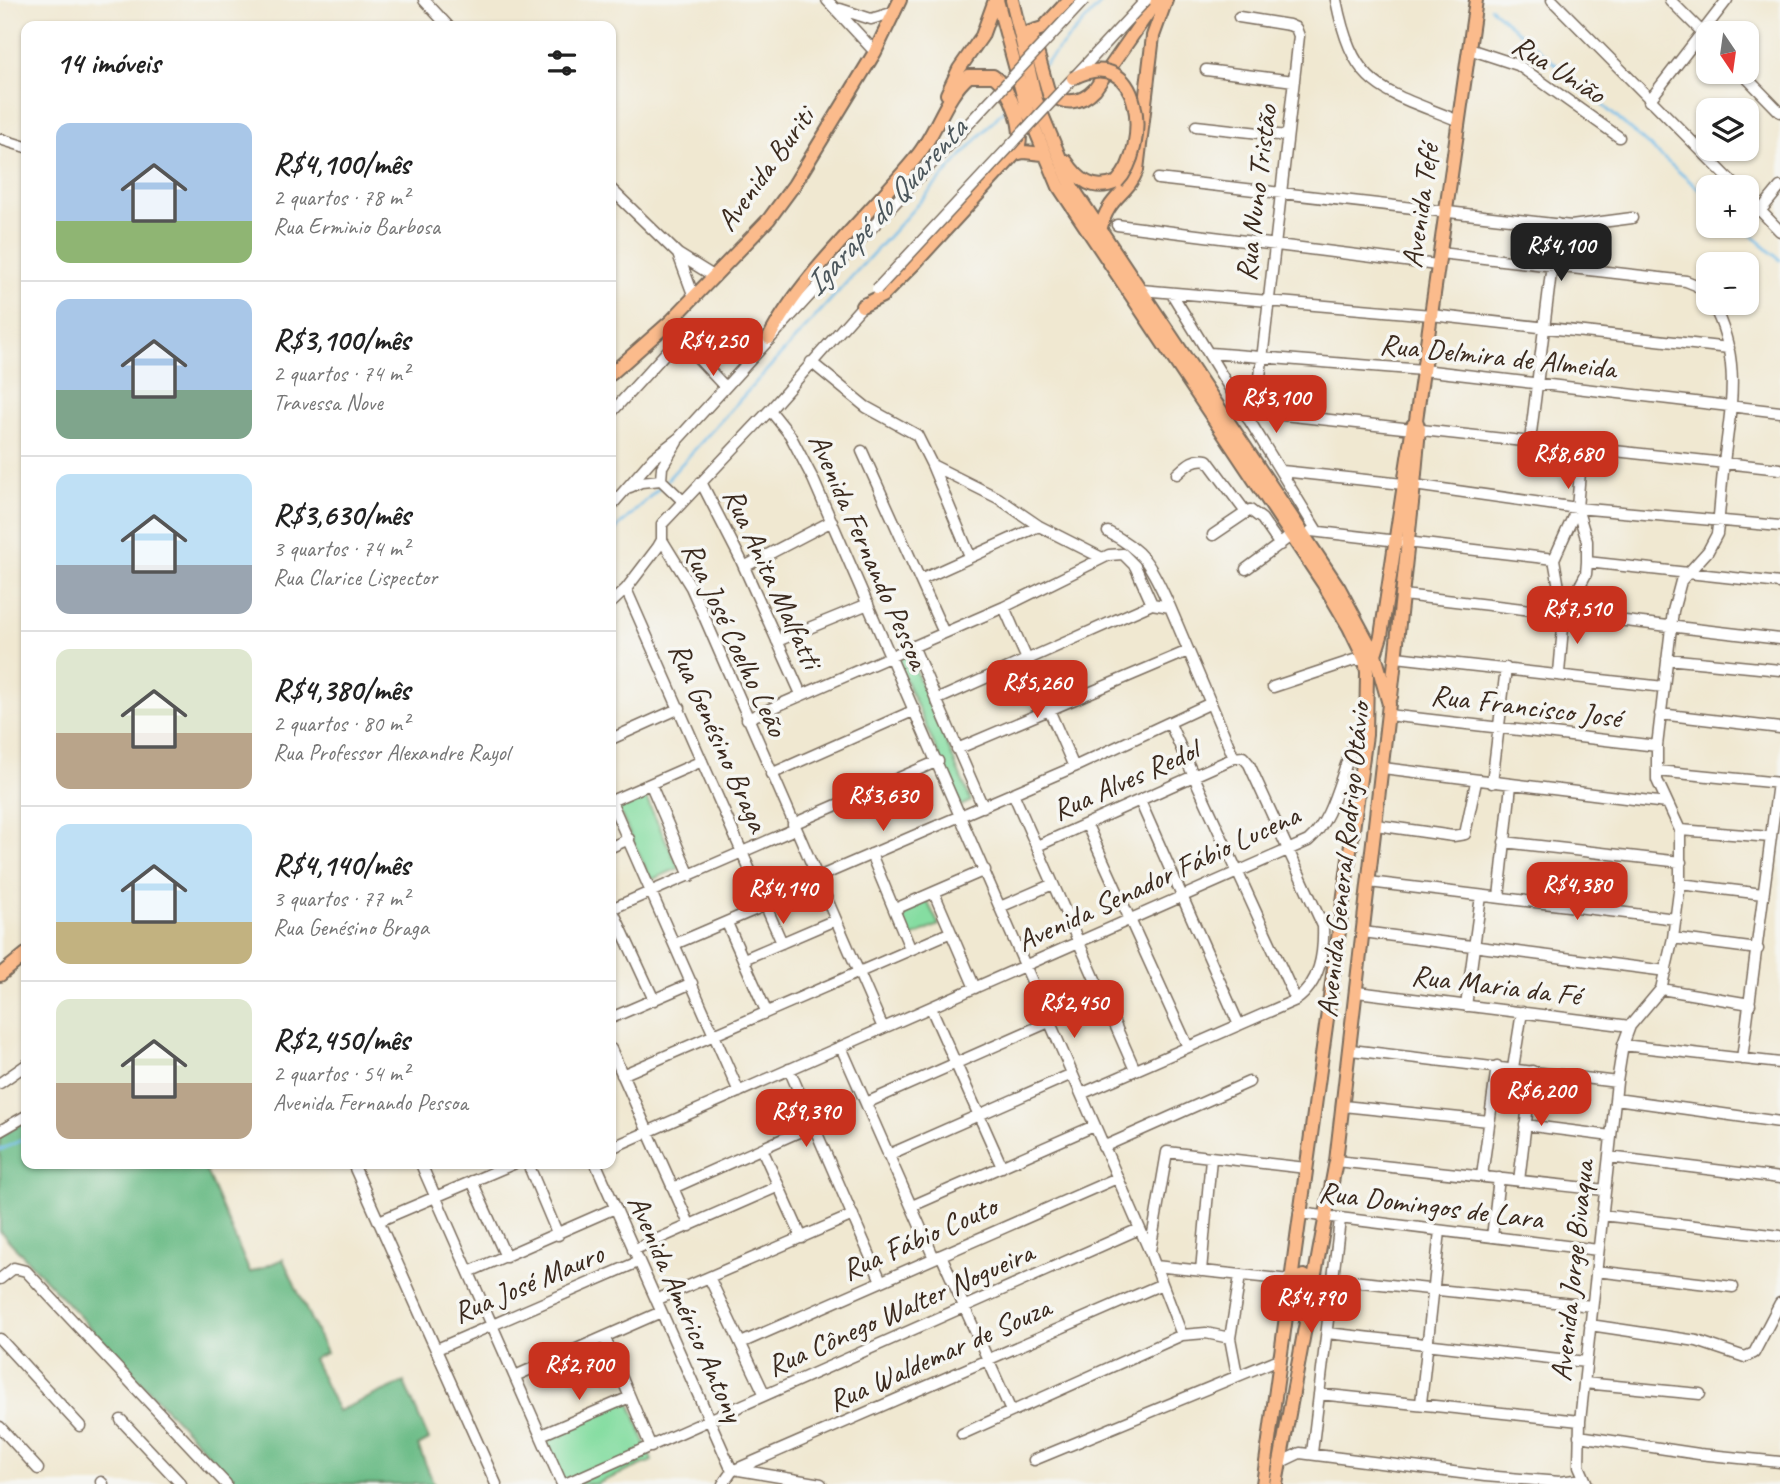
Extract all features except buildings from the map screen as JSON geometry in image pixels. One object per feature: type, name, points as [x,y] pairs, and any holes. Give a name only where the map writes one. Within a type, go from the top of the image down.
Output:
[{"type":"main road","name":"Avenida General Rodrigo Otávio","points":[[996,0],[1017,79],[1021,113],[1043,154],[1076,213],[1297,533],[1339,588],[1370,657],[1389,710],[1336,1161],[1316,1284],[1276,1484]]},
{"type":"main road","points":[[942,115],[948,90],[982,36],[996,0]]},
{"type":"main road","name":"Avenida General Rodrigo Otávio","points":[[1012,0],[1036,100],[1072,187],[1297,533]]},
{"type":"main road","points":[[1032,34],[1043,28],[1069,0]]},
{"type":"main road","points":[[1032,34],[1045,88],[1064,102],[1082,100],[1089,96],[1157,0]]},
{"type":"main road","points":[[1100,231],[1106,208],[1137,170],[1153,36],[1166,0]]},
{"type":"main road","name":"Avenida Tefé","points":[[1389,710],[1403,595],[1402,540],[1415,426],[1469,49],[1473,2]]},
{"type":"main road","name":"Avenida Buriti","points":[[616,370],[671,321],[749,242],[794,185],[875,52],[898,6]]},
{"type":"main road","points":[[1015,19],[1022,30],[1032,34]]},
{"type":"main road","points":[[1050,135],[1080,179],[1097,187],[1117,182],[1128,168],[1136,116],[1132,92],[1116,75],[1105,71],[1093,70],[1073,78]]},
{"type":"main road","points":[[769,338],[790,303],[917,156],[957,89],[969,76],[992,76],[1006,88],[1021,113],[1023,142],[915,263],[882,296],[862,306]]},
{"type":"main road","points":[[1015,154],[1043,154]]},
{"type":"main road","points":[[671,321],[678,343]]},
{"type":"main road","name":"Avenida Tefé","points":[[1370,657],[1402,540]]},
{"type":"main road","name":"Avenida General Rodrigo Otávio","points":[[1263,1484],[1368,719],[1370,657]]},
{"type":"main road","points":[[0,975],[21,958]]},
{"type":"main road","points":[[1290,1280],[1304,1276],[1316,1284]]},
{"type":"street","points":[[424,0],[443,21]]},
{"type":"street","points":[[828,0],[875,52]]},
{"type":"street","points":[[616,500],[653,458],[679,438],[1084,0]]},
{"type":"street","points":[[616,598],[662,540],[662,524],[680,498],[701,482],[770,410],[877,289],[1146,0]]},
{"type":"street","points":[[1336,0],[1346,44],[1364,75],[1379,88],[1459,121]]},
{"type":"street","points":[[1552,0],[1725,175]]},
{"type":"street","points":[[1670,0],[1696,26]]},
{"type":"street","points":[[1714,21],[1727,0]]},
{"type":"street","points":[[836,7],[872,19],[898,6]]},
{"type":"street","name":"Rua Nuno Tristão","points":[[1239,17],[1296,28],[1299,36],[1262,358],[1252,416]]},
{"type":"street","points":[[1649,101],[1696,46]]},
{"type":"street","name":"Rua União","points":[[1469,49],[1518,65],[1619,137]]},
{"type":"street","points":[[1206,71],[1294,81]]},
{"type":"street","points":[[1753,84],[1780,112]]},
{"type":"street","points":[[1196,126],[1287,136]]},
{"type":"street","points":[[0,139],[21,145]]},
{"type":"street","points":[[1158,178],[1557,224],[1588,225],[1632,218]]},
{"type":"street","points":[[1780,187],[1761,210],[1780,231]]},
{"type":"street","points":[[616,194],[678,254],[715,276]]},
{"type":"street","points":[[1530,441],[1557,224]]},
{"type":"street","points":[[1117,225],[1275,247],[1551,266],[1686,281],[1696,285]]},
{"type":"street","points":[[678,254],[694,297]]},
{"type":"street","points":[[1141,290],[1268,303],[1431,314],[1729,348]]},
{"type":"street","points":[[1172,294],[1252,416],[1317,531]]},
{"type":"street","name":"Avenida Jorge Bivaqua","points":[[1585,1481],[1579,1436],[1580,1421],[1617,1082],[1623,1045],[1630,1026],[1661,989],[1667,971],[1680,884],[1679,830],[1666,803],[1657,771],[1657,746],[1675,596],[1687,574],[1708,551],[1717,534],[1719,520],[1734,377],[1729,348],[1717,315]]},
{"type":"street","points":[[616,407],[671,346],[678,343],[688,346],[725,387]]},
{"type":"street","name":"Rua Delmira de Almeida","points":[[1210,353],[1423,370],[1780,412]]},
{"type":"street","points":[[811,362],[866,407],[917,435],[971,556]]},
{"type":"street","name":"Avenida Fernando Pessoa","points":[[770,410],[800,450],[832,521],[1150,1252],[1182,1335]]},
{"type":"street","points":[[1252,416],[1415,426],[1582,448],[1780,469]]},
{"type":"street","points":[[662,481],[662,467],[679,438]]},
{"type":"street","points":[[1559,673],[1564,616],[1554,559],[1577,508],[1582,448]]},
{"type":"street","points":[[862,451],[944,633]]},
{"type":"street","points":[[1177,474],[1189,463],[1198,459],[1207,460],[1245,511]]},
{"type":"street","points":[[932,465],[998,498],[1039,526],[1102,558]]},
{"type":"street","points":[[1282,471],[1577,508],[1780,526]]},
{"type":"street","points":[[626,489],[641,482],[662,481],[680,498]]},
{"type":"street","name":"Rua Anita Malfatti","points":[[701,482],[744,567],[801,694]]},
{"type":"street","points":[[1564,616],[1579,588],[1587,562],[1587,541],[1577,508]]},
{"type":"street","points":[[1213,535],[1245,511],[1255,512],[1280,545]]},
{"type":"street","points":[[744,567],[832,521]]},
{"type":"street","points":[[920,580],[1039,526]]},
{"type":"street","points":[[1246,569],[1297,533],[1317,531],[1554,559]]},
{"type":"street","points":[[1081,1094],[1296,1000],[1315,979],[1321,955],[1323,926],[1249,764],[1243,757],[1234,758],[1170,607],[1146,558],[1133,545],[1108,532]]},
{"type":"street","name":"Rua José Coelho Leão","points":[[662,540],[691,587],[883,1028]]},
{"type":"street","points":[[747,719],[1004,607],[1117,553],[1130,560],[1152,604]]},
{"type":"street","points":[[1587,562],[1780,583]]},
{"type":"street","name":"Rua Genésino Braga","points":[[626,589],[782,943]]},
{"type":"street","points":[[1403,595],[1564,616],[1780,639]]},
{"type":"street","points":[[777,641],[868,604]]},
{"type":"street","points":[[936,700],[1152,604],[1170,607]]},
{"type":"street","points":[[1004,607],[1074,767]]},
{"type":"street","points":[[913,646],[983,807]]},
{"type":"street","points":[[957,749],[1188,651]]},
{"type":"street","points":[[1273,687],[1370,657]]},
{"type":"street","points":[[1396,657],[1559,673],[1664,687]]},
{"type":"street","points":[[1667,659],[1780,670]]},
{"type":"street","points":[[1492,783],[1506,668]]},
{"type":"street","points":[[816,878],[1074,767],[1211,703]]},
{"type":"street","points":[[616,737],[680,708]]},
{"type":"street","points":[[771,774],[915,710]]},
{"type":"street","name":"Rua Francisco José","points":[[1389,710],[1497,729],[1657,746]]},
{"type":"street","points":[[1660,714],[1780,728]]},
{"type":"street","name":"Avenida Senador Fábio Lucena","points":[[616,1146],[1308,841],[1326,821],[1352,742],[1368,719]]},
{"type":"street","points":[[1170,724],[1192,778],[1296,1000]]},
{"type":"street","name":"Rua Alves Redol","points":[[1037,846],[1234,758]]},
{"type":"street","points":[[616,799],[702,761]]},
{"type":"street","points":[[616,907],[690,876],[938,761]]},
{"type":"street","points":[[1383,768],[1476,782],[1666,803]]},
{"type":"street","points":[[1657,771],[1779,783],[1742,1059]]},
{"type":"street","points":[[1376,825],[1453,836],[1465,834],[1476,782]]},
{"type":"street","points":[[651,785],[690,876]]},
{"type":"street","points":[[1499,897],[1511,785]]},
{"type":"street","points":[[1013,793],[1135,1070]]},
{"type":"street","points":[[1140,801],[1240,1025]]},
{"type":"street","points":[[616,812],[739,1091]]},
{"type":"street","points":[[1087,825],[1188,1047]]},
{"type":"street","points":[[1679,830],[1771,837]]},
{"type":"street","points":[[616,845],[628,839]]},
{"type":"street","points":[[1504,842],[1681,862]]},
{"type":"street","points":[[871,854],[910,948]]},
{"type":"street","points":[[895,909],[985,870]]},
{"type":"street","points":[[1369,882],[1676,919]]},
{"type":"street","points":[[1000,907],[1053,884]]},
{"type":"street","points":[[1680,884],[1763,894]]},
{"type":"street","points":[[934,893],[975,988]]},
{"type":"street","points":[[1466,1006],[1480,896]]},
{"type":"street","points":[[675,944],[766,905]]},
{"type":"street","points":[[616,920],[654,1000]]},
{"type":"street","points":[[744,959],[835,920]]},
{"type":"street","points":[[727,923],[766,1011]]},
{"type":"street","points":[[1363,932],[1473,949],[1667,971]]},
{"type":"street","points":[[622,1075],[949,933]]},
{"type":"street","points":[[1673,939],[1758,949]]},
{"type":"street","points":[[616,1016],[692,983]]},
{"type":"street","points":[[1661,989],[1751,1004]]},
{"type":"street","name":"Rua Maria da Fé","points":[[1357,992],[1630,1026]]},
{"type":"street","points":[[931,1008],[1002,1167]]},
{"type":"street","points":[[1513,1068],[1521,1012]]},
{"type":"street","points":[[866,1103],[1049,1022]]},
{"type":"street","points":[[1623,1045],[1780,1063]]},
{"type":"street","points":[[841,1047],[888,1156],[937,1257],[965,1307],[1012,1411]]},
{"type":"street","points":[[1351,1050],[1617,1082]]},
{"type":"street","points":[[616,1061],[690,1226]]},
{"type":"street","points":[[1482,1176],[1497,1066]]},
{"type":"street","points":[[0,1083],[21,1068]]},
{"type":"street","points":[[789,1069],[881,1281]]},
{"type":"street","points":[[1519,1181],[1532,1071]]},
{"type":"street","points":[[888,1156],[1072,1074]]},
{"type":"street","points":[[1103,1147],[1249,1082]]},
{"type":"street","points":[[1616,1099],[1780,1122]]},
{"type":"street","points":[[1343,1105],[1489,1121]]},
{"type":"street","points":[[0,1131],[21,1119]]},
{"type":"street","points":[[1525,1125],[1611,1136]]},
{"type":"street","points":[[673,1188],[812,1126]]},
{"type":"street","points":[[912,1206],[1094,1126]]},
{"type":"street","points":[[762,1149],[802,1238]]},
{"type":"street","points":[[1150,1252],[1165,1154],[1170,1152],[1306,1168]]},
{"type":"street","points":[[1609,1157],[1780,1178]]},
{"type":"street","points":[[1201,1271],[1211,1158]]},
{"type":"street","points":[[1336,1161],[1605,1190]]},
{"type":"street","points":[[355,1169],[496,1484]]},
{"type":"street","points":[[423,1169],[564,1484]]},
{"type":"street","points":[[379,1221],[501,1169]]},
{"type":"street","points":[[530,1169],[558,1235]]},
{"type":"street","name":"Avenida Américo Antony","points":[[598,1169],[709,1421],[736,1471]]},
{"type":"street","name":"Rua Fábio Couto","points":[[741,1343],[1117,1178]]},
{"type":"street","points":[[1492,1237],[1499,1178]]},
{"type":"street","points":[[472,1181],[506,1257]]},
{"type":"street","points":[[634,1250],[779,1186]]},
{"type":"street","points":[[469,1272],[615,1208]]},
{"type":"street","name":"Rua Domingos de Lara","points":[[1299,1213],[1598,1250]]},
{"type":"street","points":[[656,1300],[853,1215]]},
{"type":"street","points":[[1602,1215],[1780,1236]]},
{"type":"street","points":[[1312,1453],[1340,1220]]},
{"type":"street","name":"Rua Cônego Walter Nogueira","points":[[564,1484],[1139,1229]]},
{"type":"street","points":[[1420,1403],[1440,1231]]},
{"type":"street","name":"Rua José Mauro","points":[[437,1349],[638,1262]]},
{"type":"street","points":[[1155,1266],[1290,1280]]},
{"type":"street","points":[[0,1279],[19,1268],[226,1484]]},
{"type":"street","points":[[1596,1271],[1733,1287]]},
{"type":"street","points":[[1237,1375],[1230,1338],[1240,1276]]},
{"type":"street","points":[[709,1277],[765,1395]]},
{"type":"street","points":[[1334,1279],[1592,1306]]},
{"type":"street","name":"Rua Waldemar de Souza","points":[[736,1471],[1162,1284]]},
{"type":"street","points":[[1590,1325],[1697,1341],[1745,1357],[1754,1353],[1780,1303]]},
{"type":"street","points":[[515,1376],[660,1312]]},
{"type":"street","points":[[962,1434],[1182,1335],[1206,1333],[1230,1338]]},
{"type":"street","points":[[1327,1333],[1586,1362]]},
{"type":"street","points":[[605,1338],[652,1447]]},
{"type":"street","points":[[0,1339],[80,1426]]},
{"type":"street","points":[[1034,1460],[1279,1359]]},
{"type":"street","points":[[1584,1383],[1700,1394]]},
{"type":"street","points":[[1320,1394],[1580,1421]]},
{"type":"street","points":[[541,1435],[630,1396]]},
{"type":"street","points":[[121,1420],[181,1484]]},
{"type":"street","points":[[0,1427],[38,1469]]},
{"type":"street","points":[[1284,1436],[1300,1452]]},
{"type":"street","points":[[1579,1436],[1699,1454],[1780,1462]]},
{"type":"street","points":[[1279,1463],[1300,1452],[1484,1480],[1585,1481]]},
{"type":"street","points":[[723,1484],[736,1471]]},
{"type":"street","points":[[732,1484],[736,1471]]},
{"type":"street","points":[[736,1471],[821,1484]]},
{"type":"green space","points":[[908,653],[971,801],[961,806],[896,658]]},
{"type":"green space","points":[[643,792],[679,868],[651,880],[616,804]]},
{"type":"green space","points":[[925,897],[939,925],[910,938],[898,910]]},
{"type":"green space","points":[[21,1124],[21,1169],[205,1169],[250,1273],[283,1259],[326,1353],[313,1359],[338,1411],[404,1382],[429,1440],[418,1446],[434,1484],[236,1484],[0,1231],[0,1136]]},
{"type":"green space","points":[[629,1400],[652,1461],[596,1484],[563,1484],[543,1436]]},
{"type":"waterway","name":"Igarapé do Quarenta","points":[[1045,64],[1104,0]]},
{"type":"waterway","points":[[1490,7],[1696,187]]},
{"type":"waterway","name":"Igarapé do Quarenta","points":[[666,481],[1008,105]]},
{"type":"waterway","points":[[1755,238],[1780,260]]},
{"type":"waterway","name":"Igarapé do Quarenta","points":[[616,529],[661,486]]},
{"type":"waterway","name":"Igarapé do Quarenta","points":[[0,1150],[21,1140]]}]
